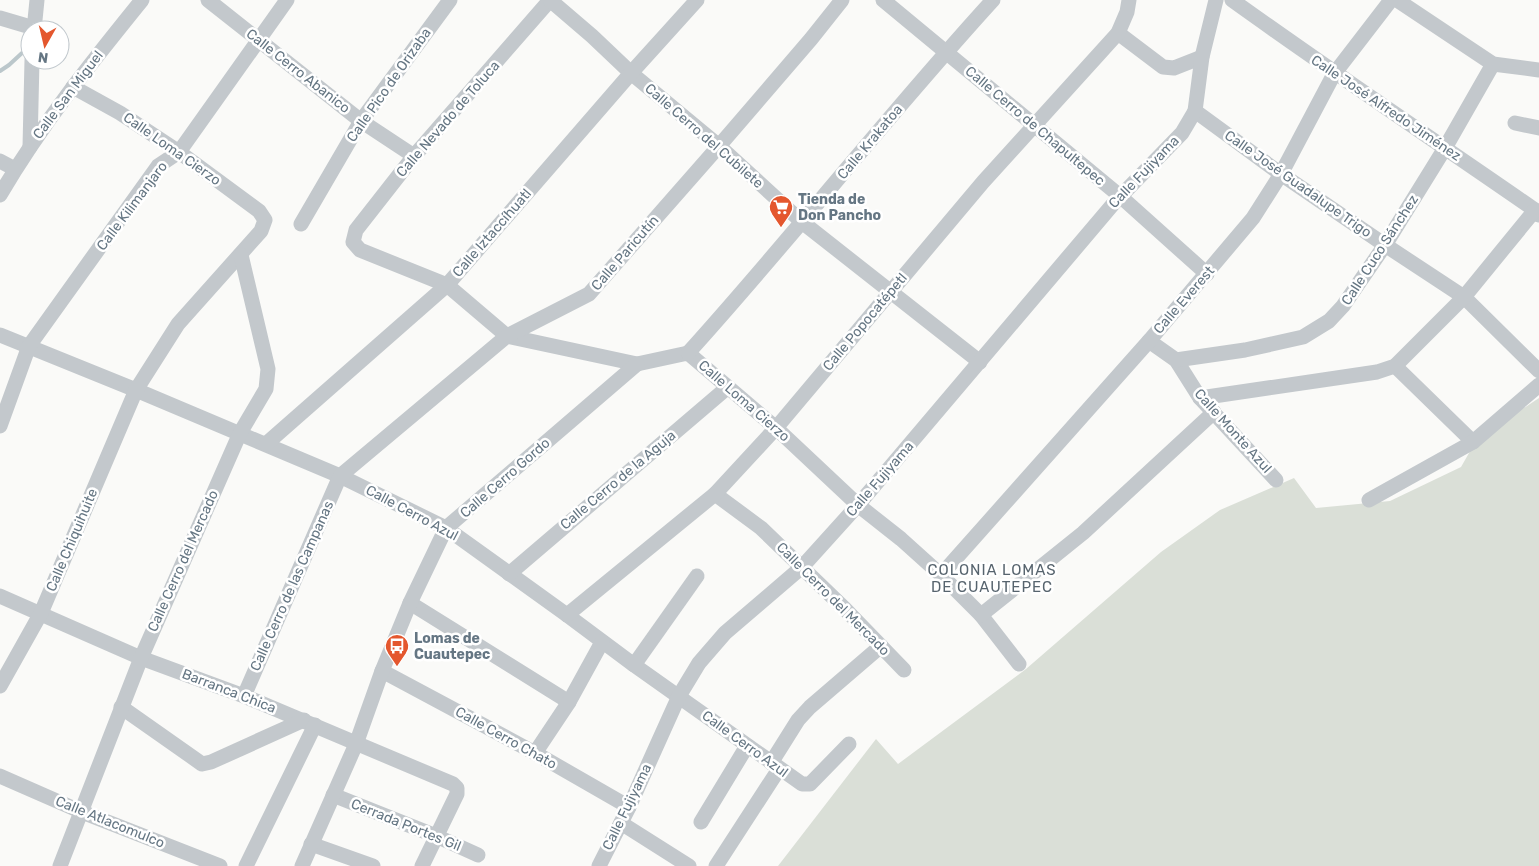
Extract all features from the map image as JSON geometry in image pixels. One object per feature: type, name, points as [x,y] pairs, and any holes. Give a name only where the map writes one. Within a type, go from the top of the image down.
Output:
[{"type":"street","points":[[35,20],[37,0]]},
{"type":"street","name":"Calle San Miguel","points":[[0,195],[30,147],[73,87],[142,0]]},
{"type":"street","name":"Calle Cerro Abanico","points":[[208,0],[361,120],[414,156]]},
{"type":"street","name":"Calle Kilimanjaro","points":[[0,426],[29,346],[158,166],[179,152],[288,0]]},
{"type":"street","name":"Calle Pico de Orizaba","points":[[301,224],[361,120],[450,0]]},
{"type":"street","name":"Calle Cerro del Cubilete","points":[[550,0],[631,73],[719,146],[802,222],[980,362]]},
{"type":"street","name":"Calle Nevado de Toluca","points":[[353,242],[356,230],[414,156],[550,0]]},
{"type":"street","name":"Calle Iztaccíhuatl","points":[[266,444],[447,286],[631,73],[697,0]]},
{"type":"street","name":"Calle Paricutín","points":[[340,476],[507,336],[589,294],[719,146],[842,0]]},
{"type":"street","name":"Calle Cerro de Chapultepec","points":[[883,0],[1120,196],[1207,274]]},
{"type":"street","name":"Calle Krakatoa","points":[[688,353],[946,52],[993,0]]},
{"type":"street","name":"Calle Popocatépetl","points":[[567,615],[715,494],[776,428],[892,292],[911,266],[1034,125],[1118,33],[1127,12],[1129,0]]},
{"type":"street","points":[[1195,111],[1202,57],[1216,0]]},
{"type":"street","name":"Calle José Alfredo Jiménez","points":[[1232,0],[1334,74],[1445,148],[1537,213]]},
{"type":"street","name":"Calle Everest","points":[[941,575],[1207,274],[1253,218],[1281,174],[1334,74],[1392,0]]},
{"type":"street","points":[[1397,0],[1493,64],[1539,70]]},
{"type":"street","points":[[0,18],[20,24]]},
{"type":"street","points":[[1118,33],[1163,66],[1174,68],[1202,57]]},
{"type":"street","name":"Calle Cuco Sánchez","points":[[1176,360],[1245,350],[1303,338],[1329,321],[1344,306],[1385,245],[1445,148],[1493,64]]},
{"type":"street","points":[[30,147],[32,70]]},
{"type":"street","name":"Calle Loma Cierzo","points":[[73,87],[120,113],[179,152],[259,211],[265,220],[261,231],[241,256]]},
{"type":"street","name":"Calle José Guadalupe Trigo","points":[[1195,111],[1281,174],[1464,297],[1539,374]]},
{"type":"street","name":"Calle Fujiyama","points":[[599,866],[629,807],[679,696],[699,663],[725,633],[802,567],[858,505],[1120,196],[1182,133],[1195,111]]},
{"type":"street","points":[[1515,123],[1539,128]]},
{"type":"street","points":[[0,161],[15,170]]},
{"type":"street","points":[[1200,398],[1377,372],[1395,366],[1464,297],[1537,213]]},
{"type":"street","name":"Calle Loma Cierzo","points":[[353,242],[360,250],[447,286],[507,336],[637,364],[688,353],[776,428],[858,505],[901,539],[941,575],[981,615],[1019,664]]},
{"type":"street","points":[[136,390],[178,324],[241,256]]},
{"type":"street","name":"Calle Cerro del Mercado","points":[[60,866],[82,812],[120,707],[141,658],[240,433],[266,389],[268,370],[241,256]]},
{"type":"street","name":"Calle Cerro Azul","points":[[0,335],[340,476],[446,528],[747,746],[806,786],[849,744]]},
{"type":"street","name":"Calle Monte Azul","points":[[1149,340],[1176,360],[1200,398],[1276,480]]},
{"type":"street","name":"Calle Cerro Gordo","points":[[302,866],[356,744],[382,671],[410,603],[446,528],[637,364]]},
{"type":"street","points":[[1395,366],[1473,442]]},
{"type":"street","points":[[1369,500],[1473,442],[1539,374]]},
{"type":"street","name":"Calle Cerro de la Aguja","points":[[509,574],[728,387]]},
{"type":"street","name":"Calle Chiquihuite","points":[[0,686],[41,613],[136,390]]},
{"type":"street","points":[[981,615],[1083,533],[1214,412]]},
{"type":"street","name":"Calle Cerro de las Campanas","points":[[244,696],[340,476]]},
{"type":"street","name":"Calle Cerro del Mercado","points":[[715,494],[761,528],[904,670]]},
{"type":"street","points":[[634,665],[697,576]]},
{"type":"street","name":"Barranca Chica","points":[[0,596],[141,658],[244,696],[453,784],[457,788],[457,794],[436,836]]},
{"type":"street","points":[[410,603],[569,702]]},
{"type":"street","points":[[535,753],[569,702],[602,642]]},
{"type":"street","points":[[716,866],[775,766],[798,720],[810,707],[881,646]]},
{"type":"street","name":"Calle Cerro Chato","points":[[382,671],[535,753],[629,807]]},
{"type":"street","points":[[120,707],[202,764],[309,723]]},
{"type":"street","points":[[246,866],[309,723]]},
{"type":"street","points":[[701,822],[747,746]]},
{"type":"street","name":"Calle Atlacomulco","points":[[0,776],[82,812],[220,866]]},
{"type":"street","name":"Cerrada Portes Gil","points":[[333,795],[478,855]]},
{"type":"street","points":[[621,823],[670,861],[689,866]]},
{"type":"street","points":[[422,866],[436,836]]},
{"type":"street","points":[[311,844],[373,866]]},
{"type":"shaded area","points":[[1539,398],[1539,866],[778,866],[876,739],[898,764],[1026,669],[1161,552],[1220,510],[1294,478],[1316,508],[1390,501],[1461,467],[1477,439]]},
{"type":"waterway","points":[[0,71],[20,55]]},
{"type":"place","name":"Tienda de Don Pancho","points":[[781,228]]},
{"type":"place","name":"Lomas de Cuautepec","points":[[397,667]]},
{"type":"district","name":"COLONIA LOMAS DE CUAUTEPEC","points":[[992,578]]}]
